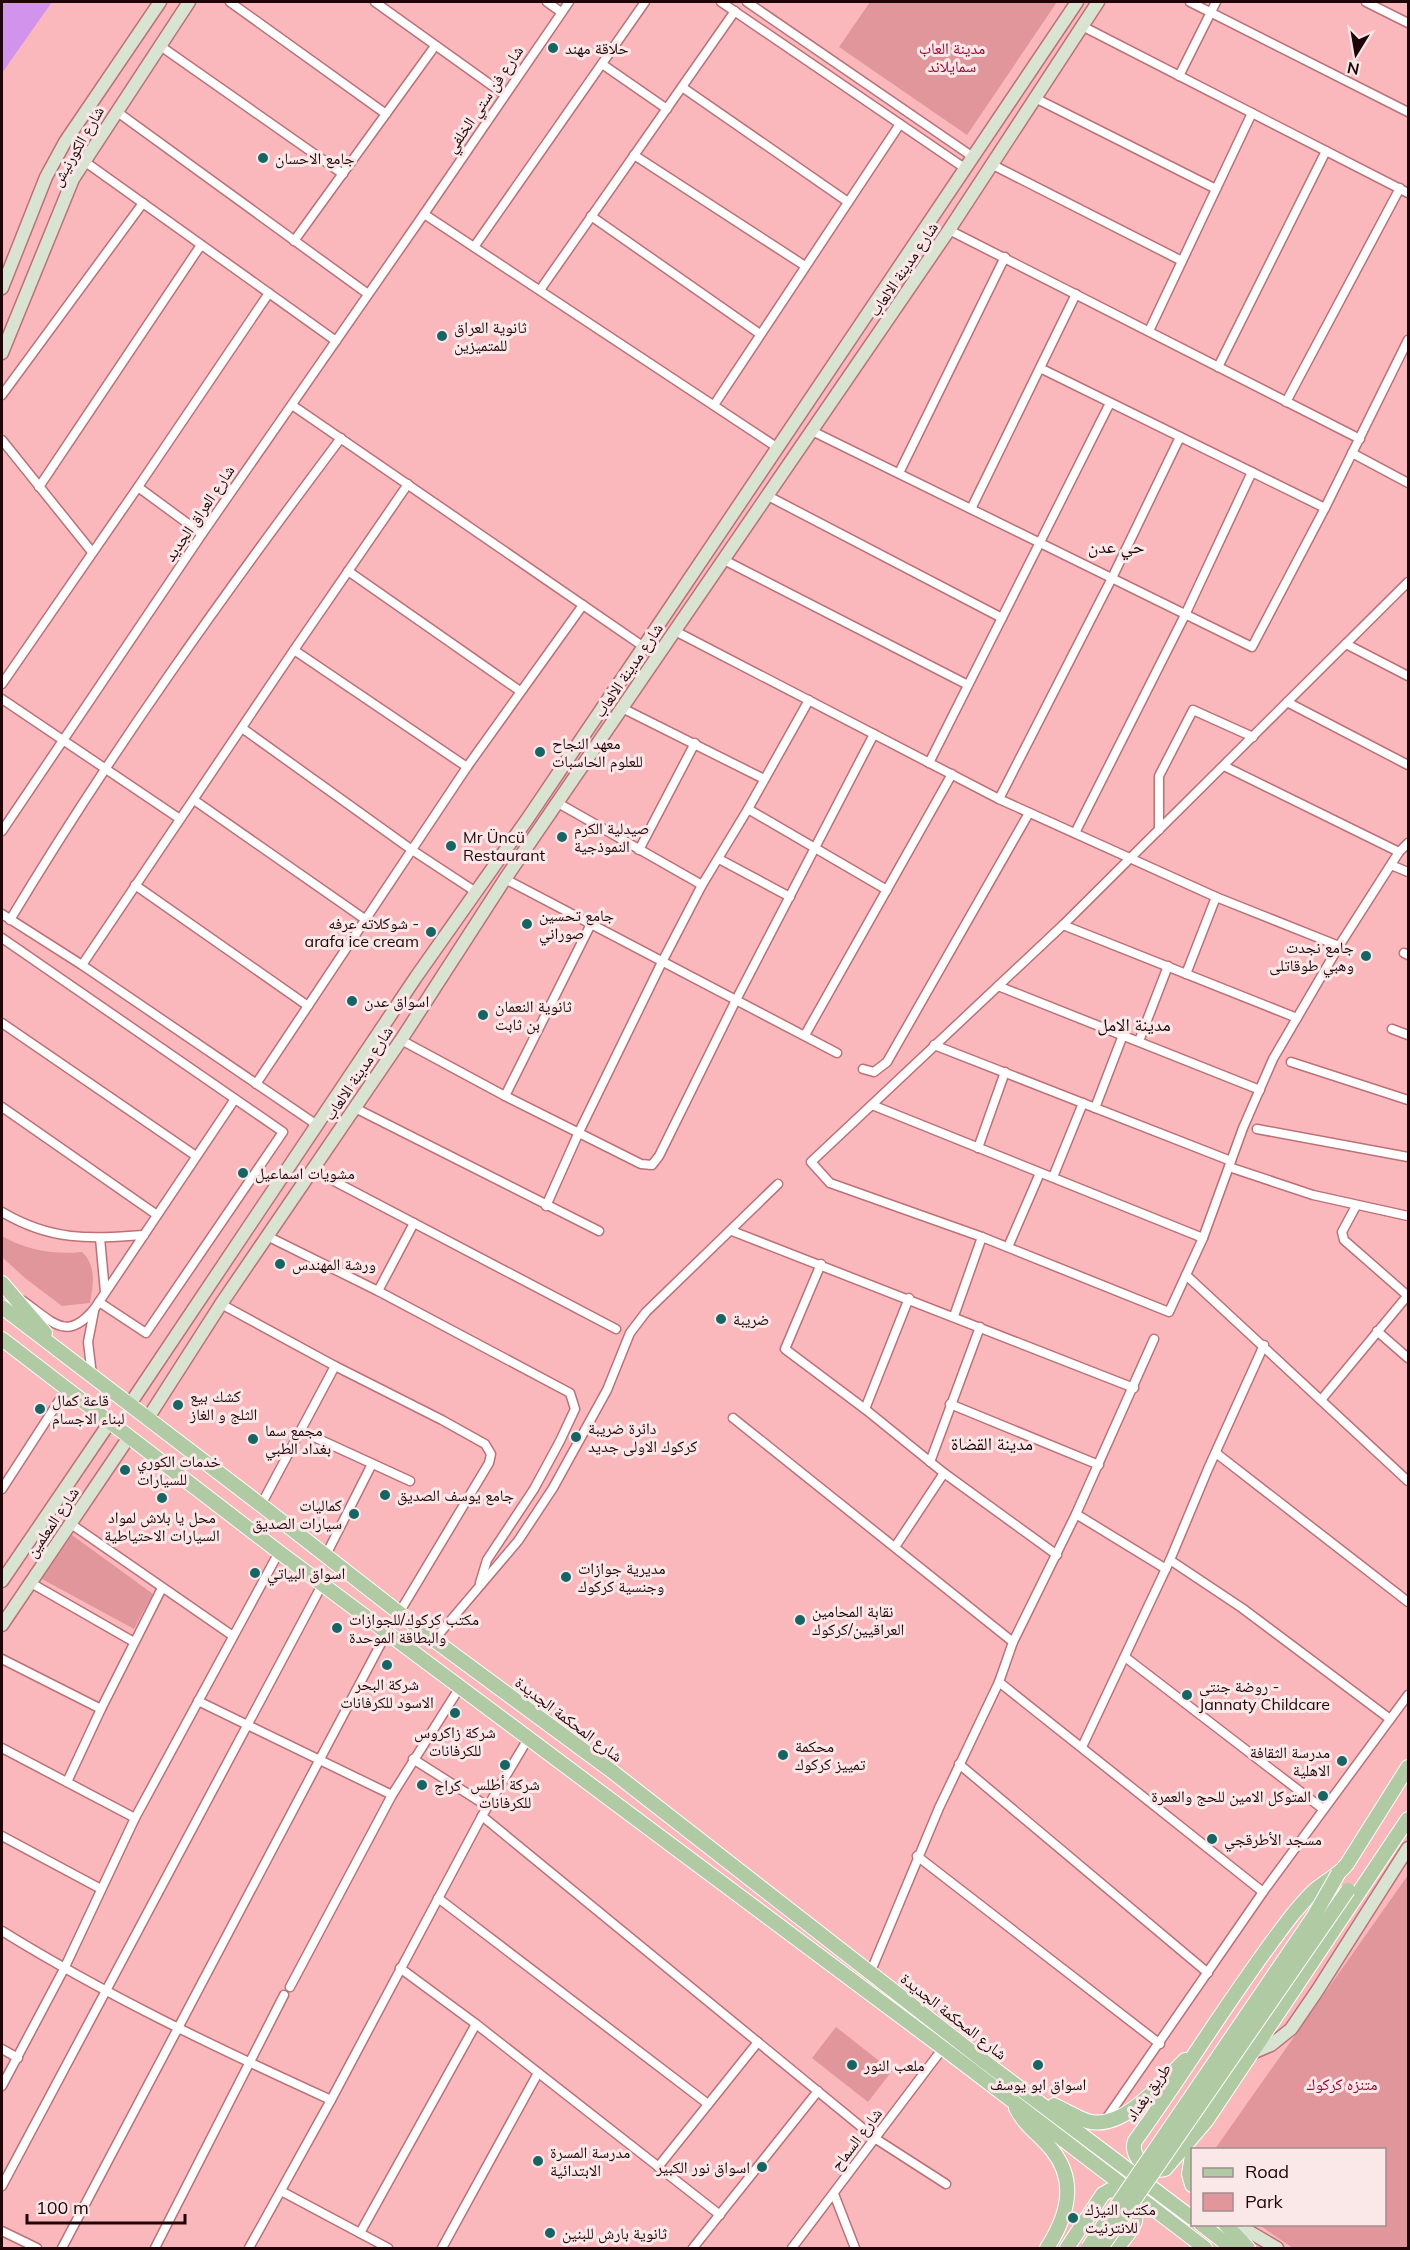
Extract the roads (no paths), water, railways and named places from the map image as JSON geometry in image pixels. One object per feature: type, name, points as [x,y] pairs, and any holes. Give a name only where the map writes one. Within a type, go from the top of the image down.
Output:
[{"type":"main road","name":"شارع الكورنيش","points":[[2,288],[46,177],[65,142],[160,2]]},
{"type":"main road","name":"شارع الكورنيش","points":[[2,353],[73,179],[189,2]]},
{"type":"main road","name":"شارع مدينة الالعاب","points":[[130,1404],[416,977],[644,647],[1077,2]]},
{"type":"main road","name":"شارع مدينة الالعاب","points":[[148,1418],[221,1304],[401,1040],[505,879],[949,230],[1098,2]]},
{"type":"main road","points":[[831,369],[847,380]]},
{"type":"main road","points":[[416,977],[435,987]]},
{"type":"main road","points":[[6,1288],[64,1355]]},
{"type":"main road","name":"شارع المحكمة الجديدة","points":[[2,1307],[434,1640],[609,1769],[1191,2217]]},
{"type":"main road","name":"شارع المحكمة الجديدة","points":[[2,1341],[943,2048],[1205,2248]]},
{"type":"main road","name":"شارع المعلمين","points":[[2,1581],[110,1422]]},
{"type":"main road","name":"شارع المعلمين","points":[[2,1625],[129,1437]]},
{"type":"main road","name":"طريق بغداد","points":[[1408,1767],[1347,1864],[1338,1874],[1315,1890],[1292,1916],[1197,2048],[1176,2084],[1135,2140],[1132,2150],[1134,2154],[1153,2169],[1165,2169],[1206,2121],[1408,1819]]},
{"type":"main road","points":[[1252,2053],[1271,2045],[1290,2029],[1317,1991],[1408,1848]]},
{"type":"main road","points":[[1101,2248],[1348,1890],[1365,1871],[1384,1856]]},
{"type":"main road","points":[[1088,2248],[1314,1916],[1338,1874]]},
{"type":"main road","points":[[1022,2089],[1087,2121],[1104,2123],[1132,2109],[1197,2048]]},
{"type":"main road","points":[[1012,2101],[1029,2128],[1051,2149],[1064,2171],[1067,2192],[1066,2212],[1061,2226],[1047,2248]]},
{"type":"main road","points":[[1196,2148],[1206,2121]]},
{"type":"main road","points":[[1067,2248],[1103,2194],[1110,2190],[1118,2192],[1134,2207],[1136,2212],[1135,2222],[1117,2248]]},
{"type":"main road","points":[[1204,2226],[1232,2248]]},
{"type":"main road","points":[[1227,2226],[1248,2248]]},
{"type":"main road","points":[[1237,2226],[1277,2248]]},
{"type":"street","points":[[230,2],[386,114]]},
{"type":"street","points":[[375,2],[505,95]]},
{"type":"street","points":[[547,2],[561,12]]},
{"type":"street","name":"شارع فن ستي الخلفي","points":[[424,214],[569,2]]},
{"type":"street","points":[[474,247],[645,2]]},
{"type":"street","points":[[721,2],[966,169]]},
{"type":"street","points":[[747,2],[973,158]]},
{"type":"street","points":[[1190,2],[1408,112]]},
{"type":"street","points":[[1179,76],[1216,2]]},
{"type":"street","points":[[1365,2],[1408,23]]},
{"type":"street","points":[[540,290],[735,11]]},
{"type":"street","points":[[1082,26],[1408,193]]},
{"type":"street","points":[[159,45],[343,174]]},
{"type":"street","points":[[294,241],[435,46]]},
{"type":"street","points":[[602,64],[667,109]]},
{"type":"street","points":[[682,87],[848,202]]},
{"type":"street","points":[[1035,98],[1216,189]]},
{"type":"street","points":[[116,111],[369,294]]},
{"type":"street","points":[[1149,331],[1252,113]]},
{"type":"street","points":[[714,405],[900,124]]},
{"type":"street","points":[[1218,367],[1326,151]]},
{"type":"street","points":[[634,155],[805,266]]},
{"type":"street","points":[[84,161],[336,341]]},
{"type":"street","points":[[991,164],[1182,261]]},
{"type":"street","points":[[1287,402],[1400,188]]},
{"type":"street","points":[[2,395],[142,203]]},
{"type":"street","points":[[424,214],[778,448]]},
{"type":"street","name":"شارع العراق الجديد","points":[[2,831],[202,534],[424,214]]},
{"type":"street","points":[[591,216],[760,334]]},
{"type":"street","points":[[949,230],[1360,439]]},
{"type":"street","points":[[39,487],[201,245]]},
{"type":"street","points":[[899,473],[1005,257]]},
{"type":"street","points":[[2,684],[269,293]]},
{"type":"street","points":[[971,508],[1076,294]]},
{"type":"street","points":[[812,431],[1252,647],[1325,508],[1408,340]]},
{"type":"street","points":[[1040,368],[1325,508]]},
{"type":"street","points":[[929,762],[1110,403]]},
{"type":"street","points":[[292,405],[644,647]]},
{"type":"street","points":[[999,799],[1112,579],[1180,437]]},
{"type":"street","points":[[10,920],[62,834],[213,611],[341,438]]},
{"type":"street","points":[[2,440],[92,552]]},
{"type":"street","points":[[1352,453],[1408,483]]},
{"type":"street","points":[[1075,833],[1185,615],[1252,472]]},
{"type":"street","points":[[82,965],[408,484]]},
{"type":"street","points":[[138,487],[202,534]]},
{"type":"street","points":[[768,496],[1002,618]]},
{"type":"street","points":[[724,560],[968,686]]},
{"type":"street","points":[[348,571],[520,691]]},
{"type":"street","points":[[1408,582],[1130,860],[812,1162],[830,1184],[982,1237],[1169,1312],[1203,1238],[1230,1164],[1273,1059],[1339,946],[1391,865],[1408,843]]},
{"type":"street","points":[[256,1084],[467,767],[584,605]]},
{"type":"street","points":[[675,631],[999,799],[1130,860],[1339,946]]},
{"type":"street","points":[[1346,644],[1408,676]]},
{"type":"street","points":[[294,650],[467,767]]},
{"type":"street","points":[[2,699],[180,819]]},
{"type":"street","points":[[546,1206],[579,1132],[662,962],[702,885],[748,809],[809,699]]},
{"type":"street","points":[[1287,702],[1408,765]]},
{"type":"street","points":[[622,708],[764,779]]},
{"type":"street","points":[[1159,830],[1159,776],[1193,710],[1253,737]]},
{"type":"street","points":[[242,728],[412,850],[476,892]]},
{"type":"street","points":[[401,1040],[505,1096],[641,1164],[652,1165],[659,1156],[736,1000],[874,734]]},
{"type":"street","points":[[639,850],[695,743]]},
{"type":"street","points":[[1224,766],[1400,852]]},
{"type":"street","points":[[805,1035],[952,774]]},
{"type":"street","points":[[194,800],[366,920]]},
{"type":"street","points":[[558,803],[702,885]]},
{"type":"street","points":[[748,809],[887,890]]},
{"type":"street","points":[[863,1069],[874,1072],[887,1062],[1029,813]]},
{"type":"street","points":[[718,858],[790,897]]},
{"type":"street","points":[[1391,865],[1408,872]]},
{"type":"street","points":[[505,879],[837,1053]]},
{"type":"street","points":[[135,885],[308,1006]]},
{"type":"street","points":[[1186,974],[1216,897]]},
{"type":"street","points":[[2,914],[82,965],[317,1125]]},
{"type":"street","points":[[505,1096],[591,924]]},
{"type":"street","points":[[1063,925],[1297,1018]]},
{"type":"street","points":[[2,938],[283,1132],[146,1333],[97,1305]]},
{"type":"street","points":[[1139,1041],[1168,966]]},
{"type":"street","points":[[998,986],[1260,1090]]},
{"type":"street","points":[[2,1023],[196,1156]]},
{"type":"street","points":[[1392,1029],[1408,1035]]},
{"type":"street","points":[[1095,1108],[1123,1035]]},
{"type":"street","points":[[934,1045],[1083,1103],[1281,1185],[1356,1206],[1408,1216]]},
{"type":"street","points":[[1291,1062],[1408,1100]]},
{"type":"street","points":[[978,1148],[1005,1072]]},
{"type":"street","points":[[6,1288],[55,1323],[66,1327],[80,1324],[97,1305],[235,1099]]},
{"type":"street","points":[[1053,1178],[1083,1103]]},
{"type":"street","points":[[872,1105],[1203,1238]]},
{"type":"street","points":[[2,1107],[157,1215]]},
{"type":"street","points":[[355,1108],[599,1231]]},
{"type":"street","points":[[1257,1129],[1408,1158]]},
{"type":"street","points":[[311,1170],[616,1329]]},
{"type":"street","points":[[1008,1247],[1040,1173]]},
{"type":"street","points":[[434,1640],[518,1541],[553,1488],[607,1390],[630,1333],[646,1312],[778,1184]]},
{"type":"street","points":[[1321,1400],[1408,1295],[1344,1240],[1342,1232],[1356,1206]]},
{"type":"street","points":[[2,1212],[23,1224],[57,1235],[100,1238],[144,1235]]},
{"type":"street","points":[[378,1292],[414,1223]]},
{"type":"street","points":[[732,1231],[909,1298],[1134,1388]]},
{"type":"street","points":[[267,1236],[570,1393],[575,1409],[560,1441],[508,1530],[487,1560],[478,1589]]},
{"type":"street","points":[[954,1316],[982,1237]]},
{"type":"street","points":[[100,1238],[105,1292]]},
{"type":"street","points":[[820,1264],[785,1349],[865,1409],[944,1473],[1057,1555]]},
{"type":"street","points":[[1186,1275],[1408,1481]]},
{"type":"street","points":[[865,1409],[909,1298]]},
{"type":"street","points":[[221,1304],[468,1434],[485,1444],[491,1454],[489,1463],[399,1613]]},
{"type":"street","points":[[92,1375],[88,1342],[97,1305]]},
{"type":"street","points":[[930,1462],[980,1327]]},
{"type":"street","points":[[1377,1331],[1408,1358]]},
{"type":"street","points":[[871,1971],[917,1856],[999,1682],[1013,1642],[1099,1465],[1154,1339]]},
{"type":"street","points":[[1082,1748],[1166,1569],[1264,1345]]},
{"type":"street","points":[[261,1505],[335,1366]]},
{"type":"street","points":[[2,1489],[66,1390]]},
{"type":"street","points":[[950,1404],[1099,1465]]},
{"type":"street","points":[[733,1418],[1013,1642]]},
{"type":"street","points":[[301,1431],[410,1480]]},
{"type":"street","points":[[1216,1454],[1408,1602]]},
{"type":"street","points":[[326,1555],[372,1464]]},
{"type":"street","points":[[895,1547],[944,1473]]},
{"type":"street","points":[[1076,1514],[1166,1569]]},
{"type":"street","points":[[71,1524],[233,1636]]},
{"type":"street","points":[[2,2086],[64,1969],[135,1818],[279,1551]]},
{"type":"street","points":[[1170,1560],[1242,1608],[1390,1719]]},
{"type":"street","points":[[31,1583],[134,1642]]},
{"type":"street","points":[[2,2187],[323,1583]]},
{"type":"street","points":[[67,1782],[162,1588]]},
{"type":"street","points":[[62,2248],[387,1632]]},
{"type":"street","points":[[1125,1657],[1323,1809]]},
{"type":"street","points":[[2,1659],[101,1709]]},
{"type":"street","points":[[999,1682],[1263,1892]]},
{"type":"street","points":[[290,1987],[392,1795],[460,1687]]},
{"type":"street","points":[[1104,2123],[1263,1892],[1408,1695]]},
{"type":"street","points":[[198,1701],[392,1795]]},
{"type":"street","points":[[249,2248],[331,2100],[487,1806],[529,1737]]},
{"type":"street","points":[[2,1748],[135,1818]]},
{"type":"street","points":[[413,1759],[487,1806]]},
{"type":"street","points":[[959,1764],[1208,1972]]},
{"type":"street","points":[[482,1816],[876,2139],[946,2184]]},
{"type":"street","points":[[2,1836],[101,1889]]},
{"type":"street","points":[[917,1856],[1160,2044]]},
{"type":"street","points":[[438,1898],[708,2104]]},
{"type":"street","points":[[2,1931],[64,1969],[177,2028],[331,2100]]},
{"type":"street","points":[[400,1968],[476,2024],[720,2215]]},
{"type":"street","points":[[155,2248],[284,1995]]},
{"type":"street","points":[[360,2233],[476,2024]]},
{"type":"street","points":[[658,2167],[758,2042]]},
{"type":"street","name":"شارع السماح","points":[[792,2248],[943,2048]]},
{"type":"street","points":[[2,2049],[18,2058]]},
{"type":"street","points":[[442,2248],[538,2073]]},
{"type":"street","points":[[693,2248],[818,2091]]},
{"type":"street","points":[[281,2191],[388,2248]]},
{"type":"street","points":[[834,2194],[855,2248]]},
{"type":"street","points":[[2,2232],[37,2248]]},
{"type":"place","name":"حلاقة مهند","points":[[553,48]]},
{"type":"place","name":"جامع الاحسان","points":[[263,158]]},
{"type":"place","name":"ثانوية العراق للمتميزين","points":[[442,336]]},
{"type":"place","name":"معهد النجاح للعلوم الحاسبات","points":[[540,752]]},
{"type":"place","name":"صيدلية الكرم النموذجية","points":[[562,837]]},
{"type":"place","name":"Mr Üncü Restaurant","points":[[451,846]]},
{"type":"place","name":"جامع تحسين صوراني","points":[[527,924]]},
{"type":"place","name":"شوكلاته عرفه - arafa ice cream","points":[[431,932]]},
{"type":"place","name":"جامع نجدت وهبي طوقاتلى","points":[[1366,956]]},
{"type":"place","name":"اسواق عدن","points":[[352,1001]]},
{"type":"place","name":"ثانوية النعمان بن ثابت","points":[[483,1015]]},
{"type":"place","name":"مشويات اسماعيل","points":[[243,1173]]},
{"type":"place","name":"ورشة المهندس","points":[[280,1264]]},
{"type":"place","name":"ضريبة","points":[[721,1319]]},
{"type":"place","name":"كشك بيع الثلج و الغاز","points":[[178,1405]]},
{"type":"place","name":"قاعة كمال لبناء الاجسام","points":[[40,1409]]},
{"type":"place","name":"دائرة ضريبة كركوك الاولی جدید","points":[[576,1437]]},
{"type":"place","name":"مجمع سما بغداد الطبي","points":[[253,1439]]},
{"type":"place","name":"خدمات الكوري للسيارات","points":[[125,1470]]},
{"type":"place","name":"جامع يوسف الصديق","points":[[385,1495]]},
{"type":"place","name":"محل يا بلاش لمواد السيارات الاحتياطية","points":[[162,1498]]},
{"type":"place","name":"كماليات سيارات الصديق","points":[[354,1514]]},
{"type":"place","name":"اسواق البياتي","points":[[255,1573]]},
{"type":"place","name":"مديرية جوازات وجنسية كركوك","points":[[566,1577]]},
{"type":"place","name":"نقابة المحامين العراقيين/كركوك","points":[[800,1620]]},
{"type":"place","name":"مكتب كركوك/للجوازات والبطاقة الموحدة","points":[[337,1628]]},
{"type":"place","name":"شركة البحر الاسود للكرفانات","points":[[387,1665]]},
{"type":"place","name":"روضة جنتي - Jannaty Childcare","points":[[1187,1695]]},
{"type":"place","name":"شركة زاكروس للكرفانات","points":[[455,1713]]},
{"type":"place","name":"محكمة تمييز كركوك","points":[[783,1755]]},
{"type":"place","name":"مدرسة الثقافة الاهلية","points":[[1342,1761]]},
{"type":"place","name":"شركة أطلس للكرفانات","points":[[505,1765]]},
{"type":"place","name":"كراج","points":[[422,1785]]},
{"type":"place","name":"المتوكل الامين للحج والعمرة","points":[[1323,1796]]},
{"type":"place","name":"مسجد الأطرقجي","points":[[1212,1839]]},
{"type":"place","name":"ملعب النور","points":[[852,2065]]},
{"type":"place","name":"اسواق ابو يوسف","points":[[1038,2065]]},
{"type":"place","name":"مدرسة المسرة الابتدائية","points":[[538,2161]]},
{"type":"place","name":"اسواق نور الكبير","points":[[762,2167]]},
{"type":"place","name":"مكتب النيزك للانترنيت","points":[[1073,2218]]},
{"type":"place","name":"ثانوية بارش للبنين","points":[[550,2233]]},
{"type":"district","name":"حي عدن","points":[[1116,546]]},
{"type":"district","name":"مدينة الامل","points":[[1134,1024]]},
{"type":"district","name":"مدينة القضاة","points":[[992,1443]]},
{"type":"park label","name":"مدينة العاب سمايلاند","points":[[952,57]]},
{"type":"park label","name":"متنزه كركوك","points":[[1342,2084]]}]
